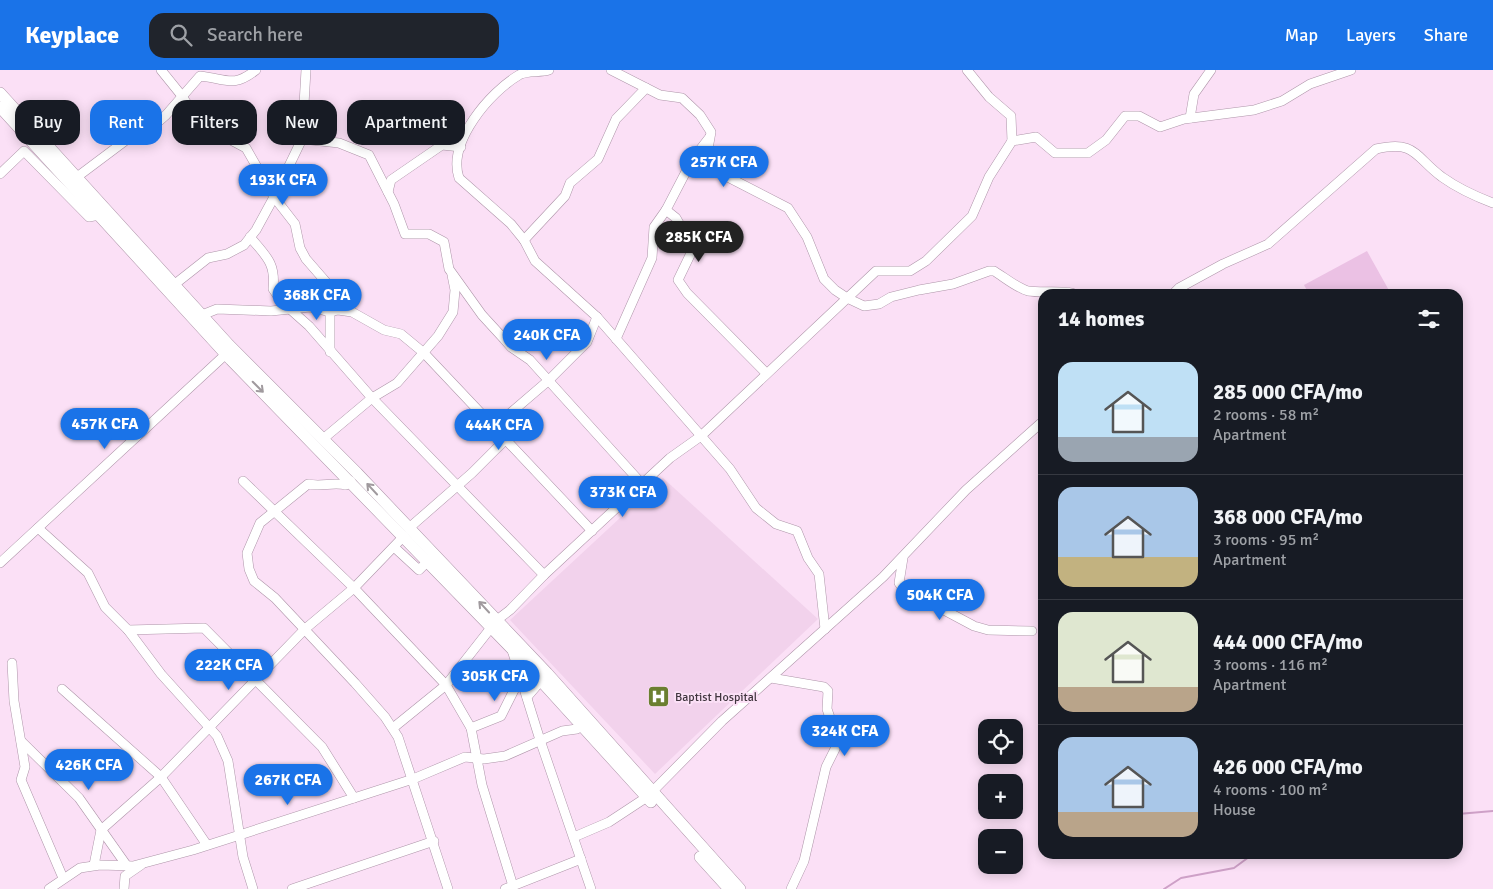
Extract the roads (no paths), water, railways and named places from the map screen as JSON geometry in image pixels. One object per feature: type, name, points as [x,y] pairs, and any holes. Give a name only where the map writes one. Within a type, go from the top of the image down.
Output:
[{"type":"main road","points":[[0,93],[77,177],[200,319],[323,439],[406,532],[544,677],[568,712],[740,889]]},
{"type":"main road","points":[[0,107],[99,215],[173,289]]},
{"type":"main road","points":[[200,319],[226,354],[351,481],[406,532]]},
{"type":"main road","points":[[494,625],[512,649],[569,699],[729,889]]},
{"type":"street","points":[[162,70],[182,96],[199,123],[246,148],[274,197],[295,224],[300,238],[300,248],[306,259],[326,282],[330,312],[330,352]]},
{"type":"street","points":[[77,177],[129,138],[150,129],[200,76],[235,82],[243,81],[256,70]]},
{"type":"street","points":[[304,100],[306,70]]},
{"type":"street","points":[[549,70],[520,74],[508,83],[475,116],[461,147],[457,169],[460,180],[511,224],[524,240],[535,261],[596,317],[616,339],[730,469],[756,508],[772,521],[795,529],[800,535],[808,558],[819,574],[825,629]]},
{"type":"street","points":[[611,70],[660,95],[682,98],[708,126],[711,132],[709,137],[709,154],[720,173],[788,208],[807,237],[824,279],[847,298],[864,306],[879,304],[891,298],[919,290],[953,284],[989,271],[994,271],[1026,290],[1038,292]]},
{"type":"street","points":[[392,728],[446,685],[494,625],[544,575],[670,458],[701,436],[876,271],[910,271],[926,261],[972,216],[988,177],[1012,141],[1011,116],[989,96],[967,70]]},
{"type":"street","points":[[1190,118],[1194,94],[1211,70]]},
{"type":"street","points":[[1012,141],[1036,137],[1055,153],[1088,153],[1106,140],[1125,116],[1139,116],[1160,127],[1190,118],[1254,110],[1282,101],[1310,84],[1351,70]]},
{"type":"street","points":[[524,240],[565,196],[570,183],[598,159],[616,119],[646,88]]},
{"type":"street","points":[[616,339],[652,258],[654,228],[666,210],[692,160],[709,137]]},
{"type":"street","points":[[337,143],[369,155],[388,192],[405,234],[429,234],[444,242],[446,259],[452,273],[482,315],[508,343],[530,360],[549,380],[642,484]]},
{"type":"street","points":[[173,289],[208,258],[227,254],[244,245],[274,197],[299,145]]},
{"type":"street","points":[[388,192],[391,180],[442,145],[461,147]]},
{"type":"street","points":[[1178,289],[1222,264],[1268,244],[1376,148],[1392,145],[1412,149],[1442,177],[1493,204]]},
{"type":"street","points":[[0,174],[24,151],[89,217],[99,215]]},
{"type":"street","points":[[666,210],[676,218],[692,244],[692,250],[678,280],[687,293],[766,373]]},
{"type":"street","points":[[250,237],[270,262],[274,275],[273,289],[291,310],[309,326],[372,398],[544,575]]},
{"type":"street","points":[[323,439],[372,398],[397,383],[424,353],[452,315],[454,290],[452,273]]},
{"type":"street","points":[[200,319],[217,309],[248,311],[291,310],[310,307],[330,312],[338,310],[352,312],[384,330],[400,334],[424,353],[592,531]]},
{"type":"street","points":[[493,428],[549,380],[587,342],[596,317]]},
{"type":"street","points":[[0,564],[226,354]]},
{"type":"street","points":[[574,837],[609,822],[649,794],[722,721],[903,558],[955,500],[1038,426]]},
{"type":"street","points":[[94,865],[101,830],[161,776],[257,680],[304,629],[354,588],[406,532],[458,486],[505,440]]},
{"type":"street","points":[[243,481],[354,588],[446,685],[471,728],[482,785],[509,888],[581,859]]},
{"type":"street","points":[[351,481],[346,485],[336,483],[317,486],[308,484],[260,523],[247,553],[249,569],[254,581],[275,598],[355,683],[398,737],[434,841],[448,889]]},
{"type":"street","points":[[38,528],[88,573],[105,607],[128,630],[162,674],[217,736],[225,751],[246,868],[254,889]]},
{"type":"street","points":[[394,547],[419,570],[431,558]]},
{"type":"street","points":[[903,558],[899,583],[906,593],[929,602],[974,626],[988,630],[1032,631]]},
{"type":"street","points":[[128,630],[204,628],[322,747],[354,798]]},
{"type":"street","points":[[512,649],[540,740],[591,889]]},
{"type":"street","points":[[12,663],[14,701],[25,768],[21,780],[63,878]]},
{"type":"street","points":[[527,697],[544,677]]},
{"type":"street","points":[[471,728],[501,716],[520,678]]},
{"type":"street","points":[[771,678],[824,687],[828,691],[827,709],[838,738],[836,749],[826,767],[804,860],[791,889]]},
{"type":"street","points":[[62,689],[161,776],[207,845]]},
{"type":"street","points":[[562,731],[568,712],[569,699]]},
{"type":"street","points":[[48,889],[80,868],[94,865],[127,866],[143,864],[354,798],[465,758],[505,756],[562,731],[577,729],[582,726]]},
{"type":"street","points":[[21,741],[79,798],[127,866]]},
{"type":"street","points":[[292,889],[434,841]]},
{"type":"street","points":[[124,889],[125,876],[143,864]]},
{"type":"waterway","points":[[1463,814],[1493,811]]},
{"type":"waterway","points":[[1164,889],[1181,878],[1234,868],[1246,859]]},
{"type":"place","name":"Baptist Hospital","points":[[659,697]]}]
